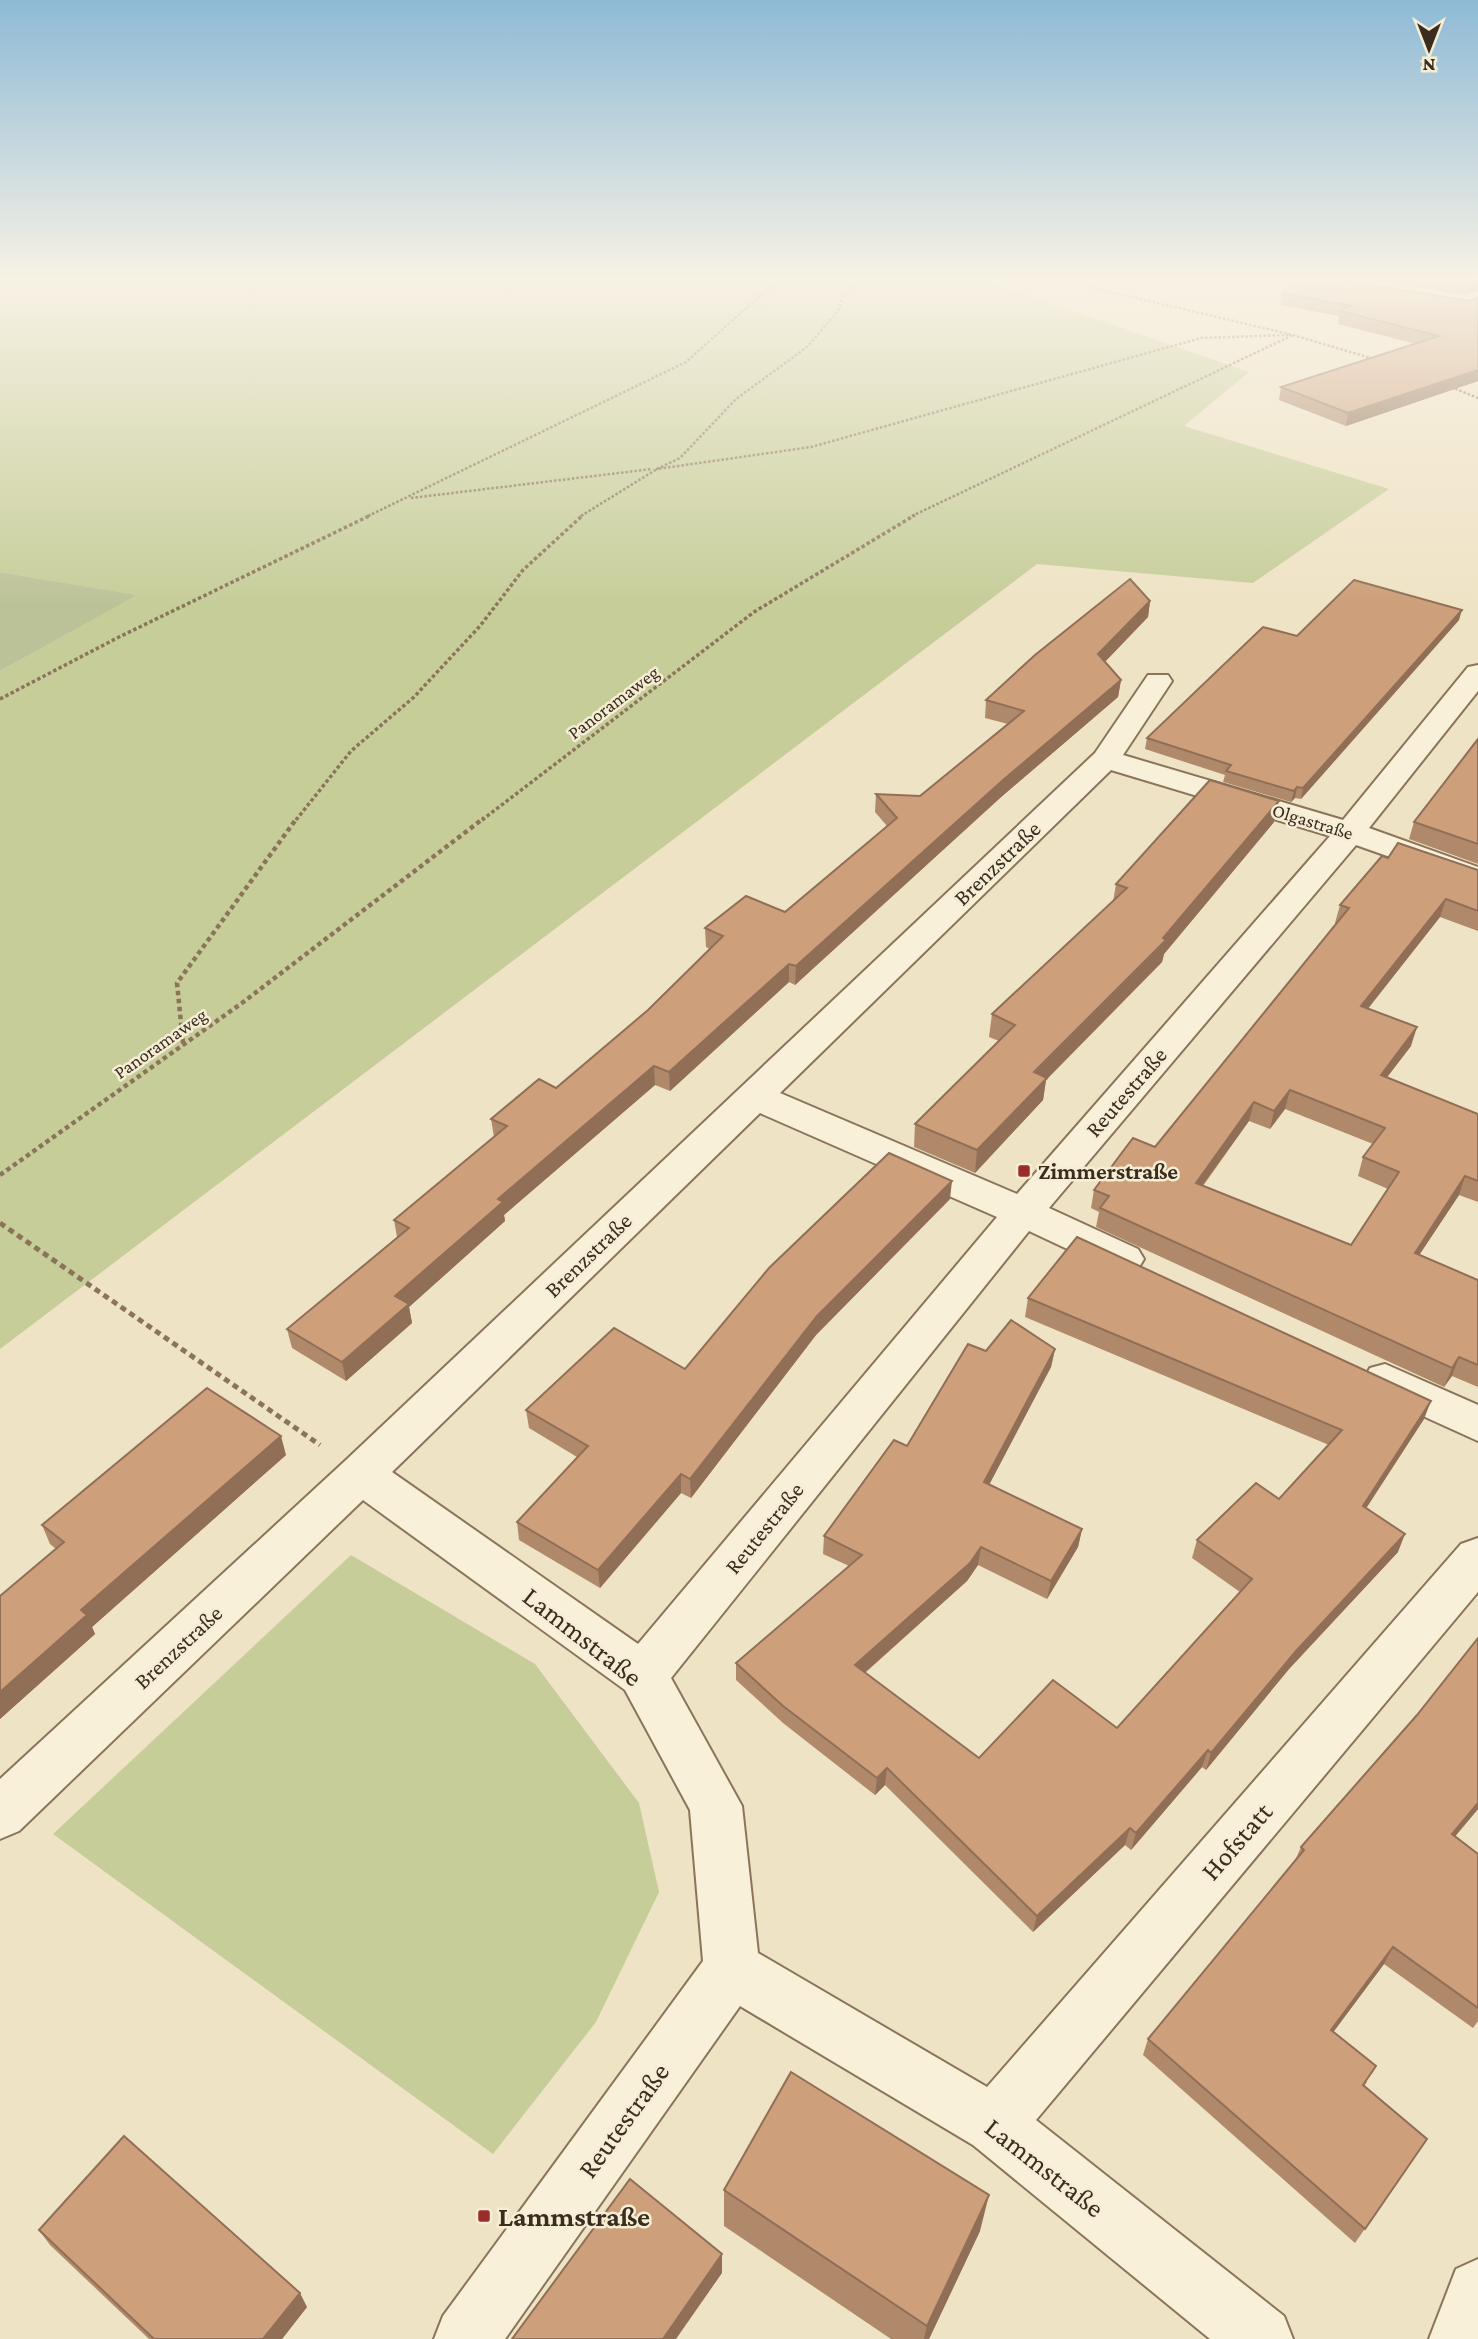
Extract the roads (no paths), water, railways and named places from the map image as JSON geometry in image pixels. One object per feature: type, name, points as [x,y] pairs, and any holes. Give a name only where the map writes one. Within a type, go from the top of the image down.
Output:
[{"type":"street","name":"Reutestraße","points":[[643,1675],[1023,1212],[1350,832],[1478,673]]},
{"type":"street","name":"Brenzstraße","points":[[0,1814],[361,1474],[1106,759],[1158,681]]},
{"type":"street","name":"Olgastraße","points":[[1106,759],[1350,832],[1478,878]]},
{"type":"street","points":[[753,1096],[1023,1212],[1162,1276]]},
{"type":"street","points":[[1352,1365],[1478,1424]]},
{"type":"street","name":"Lammstraße","points":[[361,1474],[643,1675],[716,1805],[732,1969],[994,2124],[1261,2339]]},
{"type":"street","name":"Hofstatt","points":[[994,2124],[1478,1558]]},
{"type":"street","name":"Reutestraße","points":[[466,2339],[732,1969]]},
{"type":"street","points":[[1461,2339],[1478,2291]]},
{"type":"place","name":"Zimmerstraße","points":[[1024,1171]]},
{"type":"place","name":"Lammstraße","points":[[484,2216]]}]
